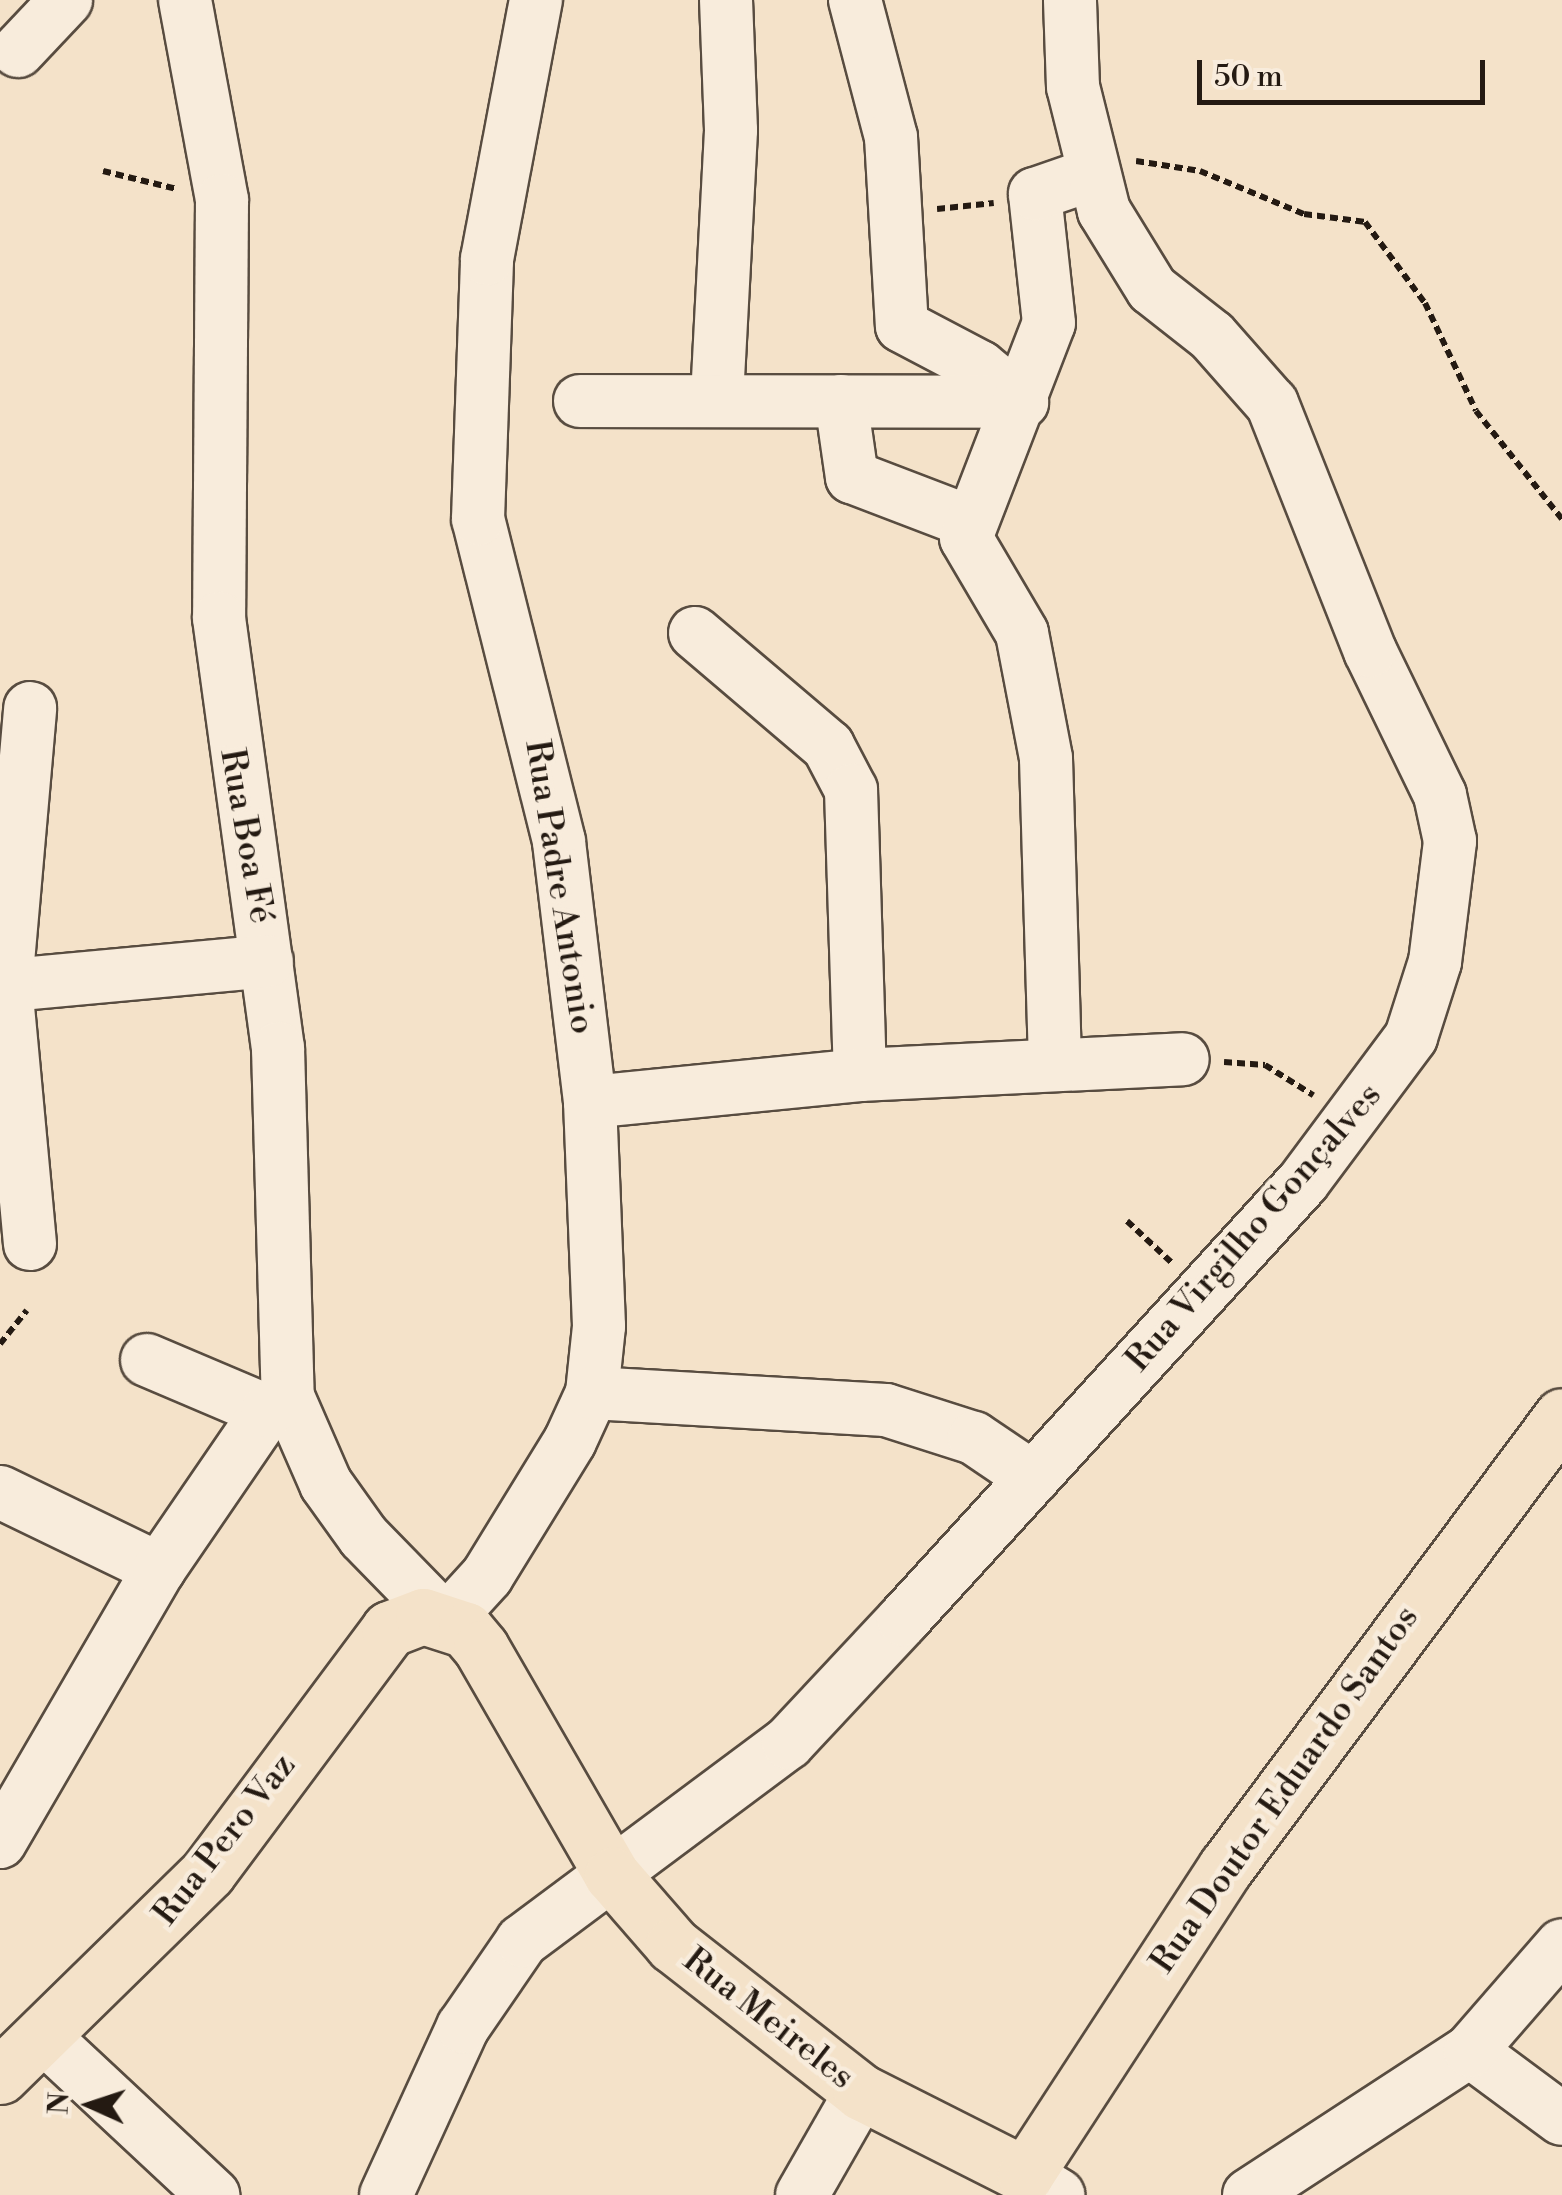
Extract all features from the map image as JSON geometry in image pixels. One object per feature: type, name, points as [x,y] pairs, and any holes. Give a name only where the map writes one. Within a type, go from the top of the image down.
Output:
[{"type":"main road","name":"Rua Doutor Eduardo Santos","points":[[1042,2185],[1226,1867],[1562,1416]]},
{"type":"main road","name":"Rua Pero Vaz","points":[[0,2076],[46,2039],[208,1872],[389,1629],[405,1618],[446,1621]]},
{"type":"main road","name":"Rua Meireles","points":[[446,1621],[481,1648],[612,1875],[739,2004],[862,2092],[1042,2185]]},
{"type":"street","points":[[18,51],[66,0]]},
{"type":"street","name":"Rua Boa Fé","points":[[185,0],[222,200],[219,618],[267,961],[285,1160],[277,1404],[364,1537],[446,1621]]},
{"type":"street","name":"Rua Padre Antonio","points":[[446,1621],[536,1505],[592,1394],[600,1247],[590,1102],[546,771],[478,519],[487,259],[536,0]]},
{"type":"street","points":[[717,398],[731,130],[726,0]]},
{"type":"street","points":[[854,0],[878,71],[898,210],[902,326],[1022,402]]},
{"type":"street","name":"Rua Virgilho Gonçalves","points":[[386,2195],[486,1987],[522,1941],[788,1743],[1203,1292],[1349,1124],[1411,1037],[1435,962],[1450,841],[1440,795],[1370,651],[1272,404],[1236,359],[1152,289],[1126,254],[1094,174],[1072,87],[1070,0]]},
{"type":"street","points":[[1055,1062],[1046,758],[1022,633],[967,544],[970,522],[1022,402],[1052,291],[1034,194],[1094,174]]},
{"type":"street","points":[[580,401],[717,398],[1022,402]]},
{"type":"street","points":[[841,400],[852,477],[970,522]]},
{"type":"street","points":[[695,633],[828,746],[852,790],[860,1075]]},
{"type":"street","points":[[30,708],[3,986],[30,1244]]},
{"type":"street","points":[[3,986],[267,961]]},
{"type":"street","points":[[590,1102],[860,1075],[1055,1062],[1183,1059]]},
{"type":"street","points":[[0,1842],[159,1569],[277,1404],[147,1360]]},
{"type":"street","points":[[592,1394],[886,1410],[974,1438],[1034,1478]]},
{"type":"street","points":[[0,1492],[159,1569]]},
{"type":"street","points":[[1249,2195],[1470,2052],[1562,1945]]},
{"type":"street","points":[[46,2039],[213,2195]]},
{"type":"street","points":[[1470,2052],[1562,2119]]},
{"type":"street","points":[[802,2195],[862,2092]]},
{"type":"path","points":[[1094,174],[1152,160],[1304,214],[1366,222],[1425,303],[1476,411],[1562,519]]},
{"type":"path","points":[[103,171],[222,200]]},
{"type":"path","points":[[898,210],[1034,194]]},
{"type":"path","points":[[1183,1059],[1265,1065],[1349,1124]]},
{"type":"path","points":[[1127,1221],[1203,1292]]},
{"type":"path","points":[[0,1344],[27,1310]]}]
